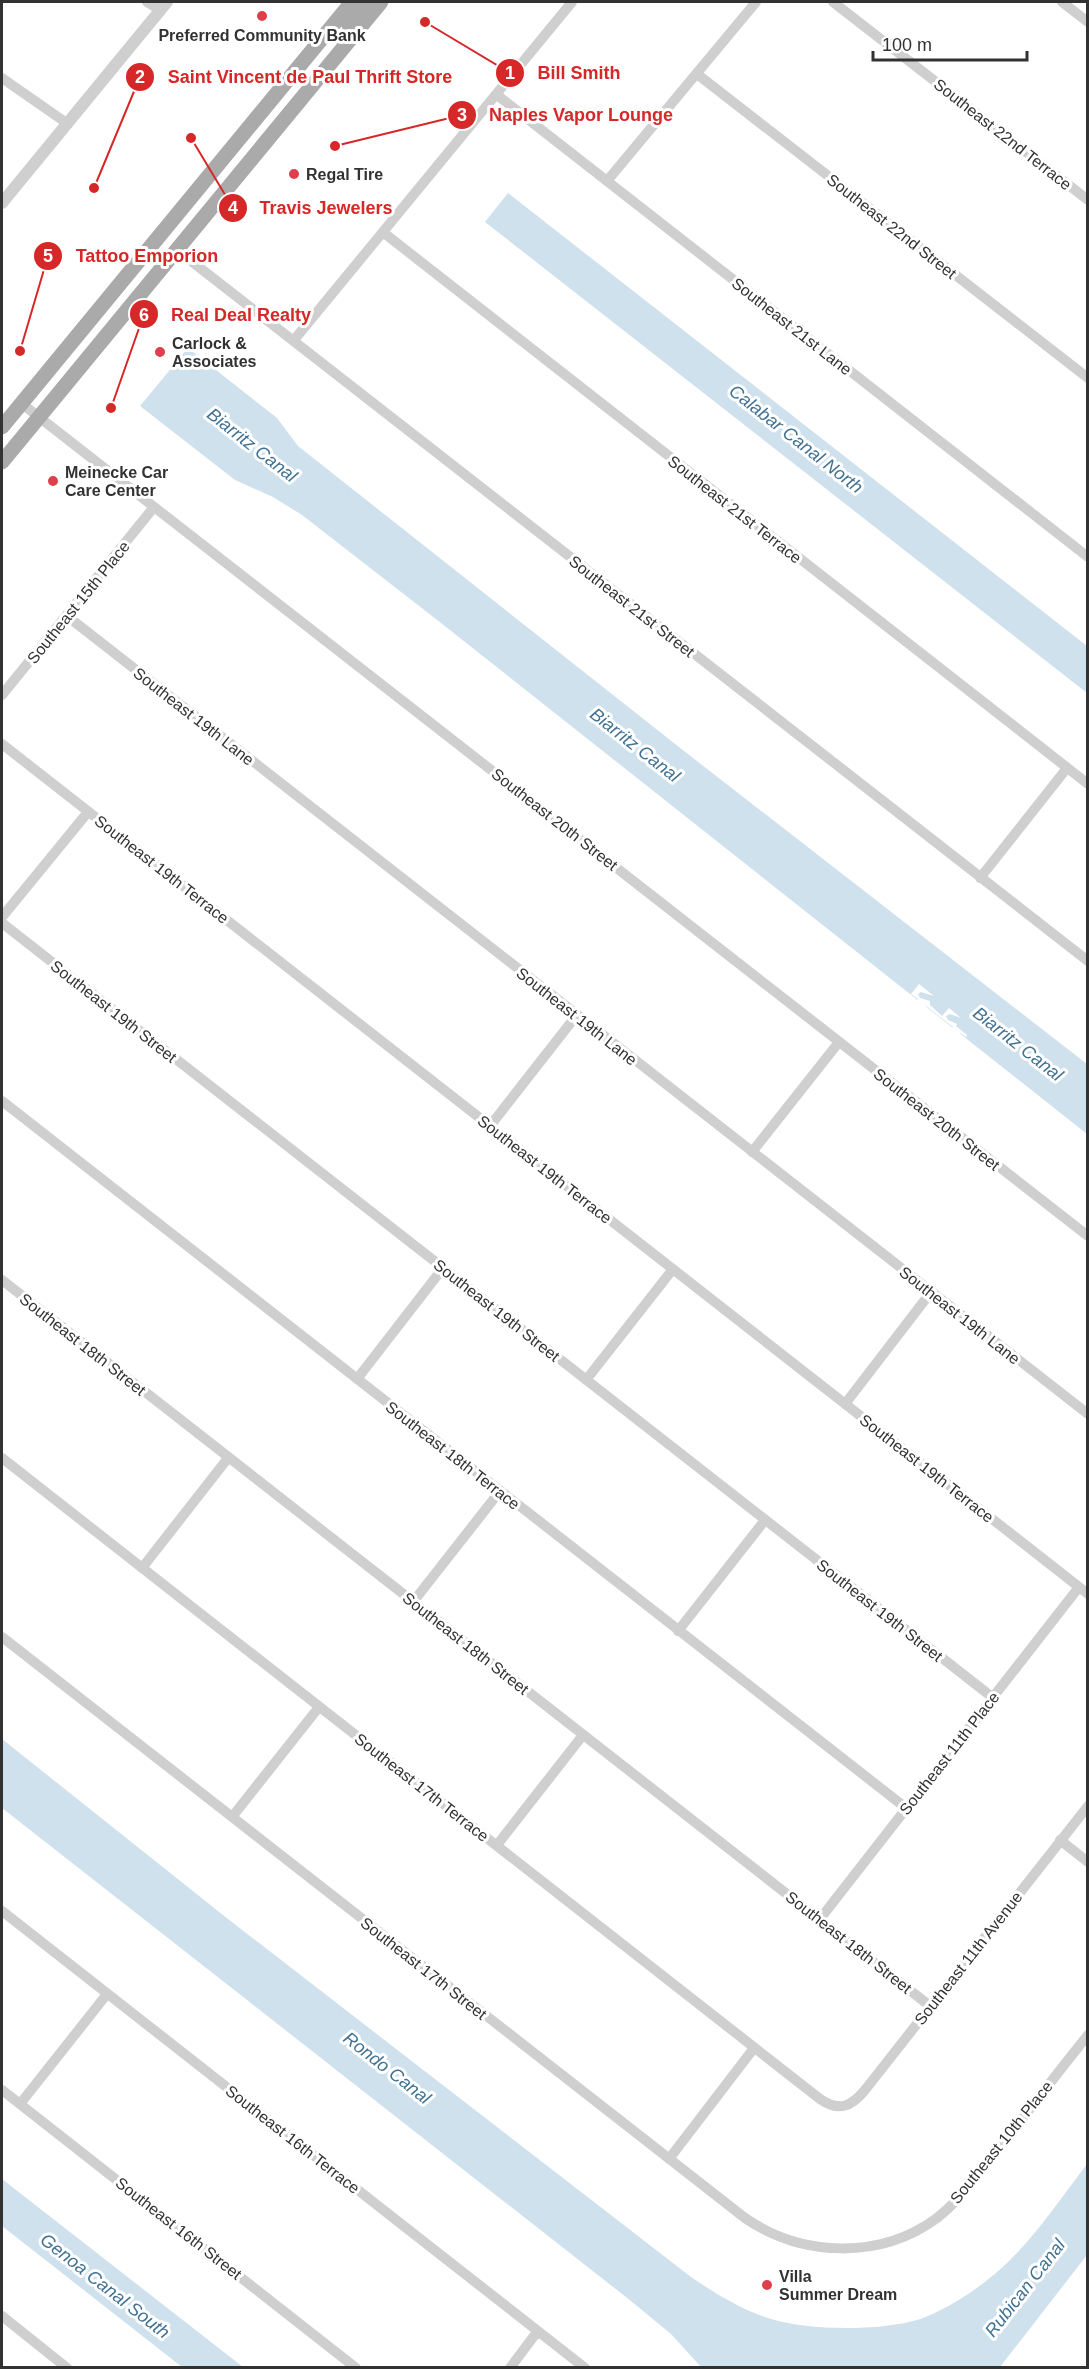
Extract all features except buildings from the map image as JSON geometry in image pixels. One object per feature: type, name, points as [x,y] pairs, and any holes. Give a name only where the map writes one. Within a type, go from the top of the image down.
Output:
[{"type":"main road","points":[[2,427],[352,2]]},
{"type":"main road","points":[[311,86],[326,52],[358,14],[363,2]]},
{"type":"main road","points":[[2,462],[381,2]]},
{"type":"main road","points":[[177,250],[178,230],[217,178],[231,148]]},
{"type":"street","points":[[2,203],[164,6],[147,2]]},
{"type":"street","points":[[294,340],[572,2]]},
{"type":"street","points":[[607,182],[756,2]]},
{"type":"street","name":"Southeast 22nd Terrace","points":[[833,2],[1088,200]]},
{"type":"street","points":[[1062,2],[1088,22]]},
{"type":"street","name":"Southeast 22nd Street","points":[[697,74],[1088,378]]},
{"type":"street","points":[[2,78],[68,124]]},
{"type":"street","name":"Southeast 21st Lane","points":[[497,95],[1088,557]]},
{"type":"street","name":"Southeast 21st Terrace","points":[[384,233],[1088,784]]},
{"type":"street","name":"Southeast 21st Street","points":[[177,250],[1088,962]]},
{"type":"street","name":"Southeast 20th Street","points":[[21,403],[1088,1236]]},
{"type":"street","name":"Southeast 15th Place","points":[[2,695],[154,507]]},
{"type":"street","name":"Southeast 19th Lane","points":[[67,616],[1088,1414]]},
{"type":"street","name":"Southeast 19th Terrace","points":[[2,744],[1083,1591]]},
{"type":"street","points":[[980,878],[1067,768]]},
{"type":"street","points":[[2,917],[88,812]]},
{"type":"street","name":"Southeast 19th Street","points":[[2,923],[992,1697]]},
{"type":"street","points":[[490,1126],[576,1016]]},
{"type":"street","points":[[752,1152],[839,1042]]},
{"type":"street","name":"Southeast 18th Terrace","points":[[2,1101],[906,1808]]},
{"type":"street","points":[[357,1380],[443,1268]]},
{"type":"street","points":[[586,1380],[673,1269]]},
{"type":"street","name":"Southeast 18th Street","points":[[2,1280],[930,2006]]},
{"type":"street","points":[[845,1404],[931,1293]]},
{"type":"street","name":"Southeast 17th Terrace","points":[[2,1458],[825,2103],[836,2107],[846,2107]]},
{"type":"street","points":[[142,1568],[228,1458]]},
{"type":"street","points":[[413,1602],[500,1491]]},
{"type":"street","points":[[678,1631],[765,1520]]},
{"type":"street","name":"Southeast 11th Place","points":[[820,1919],[992,1697],[1083,1591]]},
{"type":"street","name":"Southeast 17th Street","points":[[2,1637],[745,2218],[777,2237],[798,2244],[828,2248],[869,2246]]},
{"type":"street","points":[[232,1817],[319,1707]]},
{"type":"street","points":[[497,1845],[582,1735]]},
{"type":"street","name":"Southeast 11th Avenue","points":[[846,2107],[865,2090],[1088,1806]]},
{"type":"street","points":[[1060,1840],[1088,1862]]},
{"type":"street","name":"Southeast 16th Terrace","points":[[2,1911],[537,2332],[585,2367]]},
{"type":"street","points":[[20,2104],[107,1994]]},
{"type":"street","name":"Southeast 10th Place","points":[[869,2246],[891,2241],[915,2231],[946,2210],[981,2172],[1088,2035]]},
{"type":"street","points":[[669,2159],[754,2048]]},
{"type":"street","name":"Southeast 16th Street","points":[[2,2090],[356,2367]]},
{"type":"street","points":[[2,2316],[67,2367]]},
{"type":"street","points":[[510,2367],[537,2332]]},
{"type":"water","name":"Calabar Canal North","points":[[508,193],[1087,646],[1087,693],[485,222]]},
{"type":"water","name":"Biarritz Canal","points":[[188,348],[277,418],[298,446],[684,751],[1087,1064],[1087,1134],[302,515],[273,497],[235,480],[140,406]]},
{"type":"water","points":[[2,1739],[228,1919],[691,2277],[740,2306],[787,2323],[828,2328],[893,2325],[928,2316],[970,2293],[1007,2263],[1039,2228],[1087,2164],[1087,2255],[1000,2367],[701,2367],[671,2334],[631,2301],[2,1808]]},
{"type":"water","name":"Genoa Canal South","points":[[2,2179],[243,2367],[182,2367],[2,2226]]},
{"type":"pier","points":[[919,984],[934,996],[921,992],[918,994],[920,998],[930,1001],[930,1005],[942,1016],[949,1008],[961,1018],[950,1014],[946,1016],[948,1020],[957,1024],[956,1026],[967,1035],[966,1037],[960,1033],[958,1035],[951,1029],[953,1027],[926,1006],[924,1008],[916,1002],[918,999],[911,994]]},
{"type":"place","name":"Preferred Community Bank","points":[[262,16]]},
{"type":"place","name":"Bill Smith","points":[[425,22]]},
{"type":"place","name":"Travis Jewelers","points":[[191,138]]},
{"type":"place","name":"Naples Vapor Lounge","points":[[335,146]]},
{"type":"place","name":"Regal Tire","points":[[294,174]]},
{"type":"place","name":"Saint Vincent de Paul Thrift Store","points":[[94,188]]},
{"type":"place","name":"Tattoo Emporion","points":[[20,351]]},
{"type":"place","name":"Carlock & Associates","points":[[160,352]]},
{"type":"place","name":"Real Deal Realty","points":[[111,408]]},
{"type":"place","name":"Meinecke Car Care Center","points":[[53,481]]},
{"type":"place","name":"Villa Summer Dream","points":[[767,2285]]},
{"type":"water label","name":"Rondo Canal","points":[[387,2068]]},
{"type":"water label","name":"Rubican Canal","points":[[1025,2288]]}]
